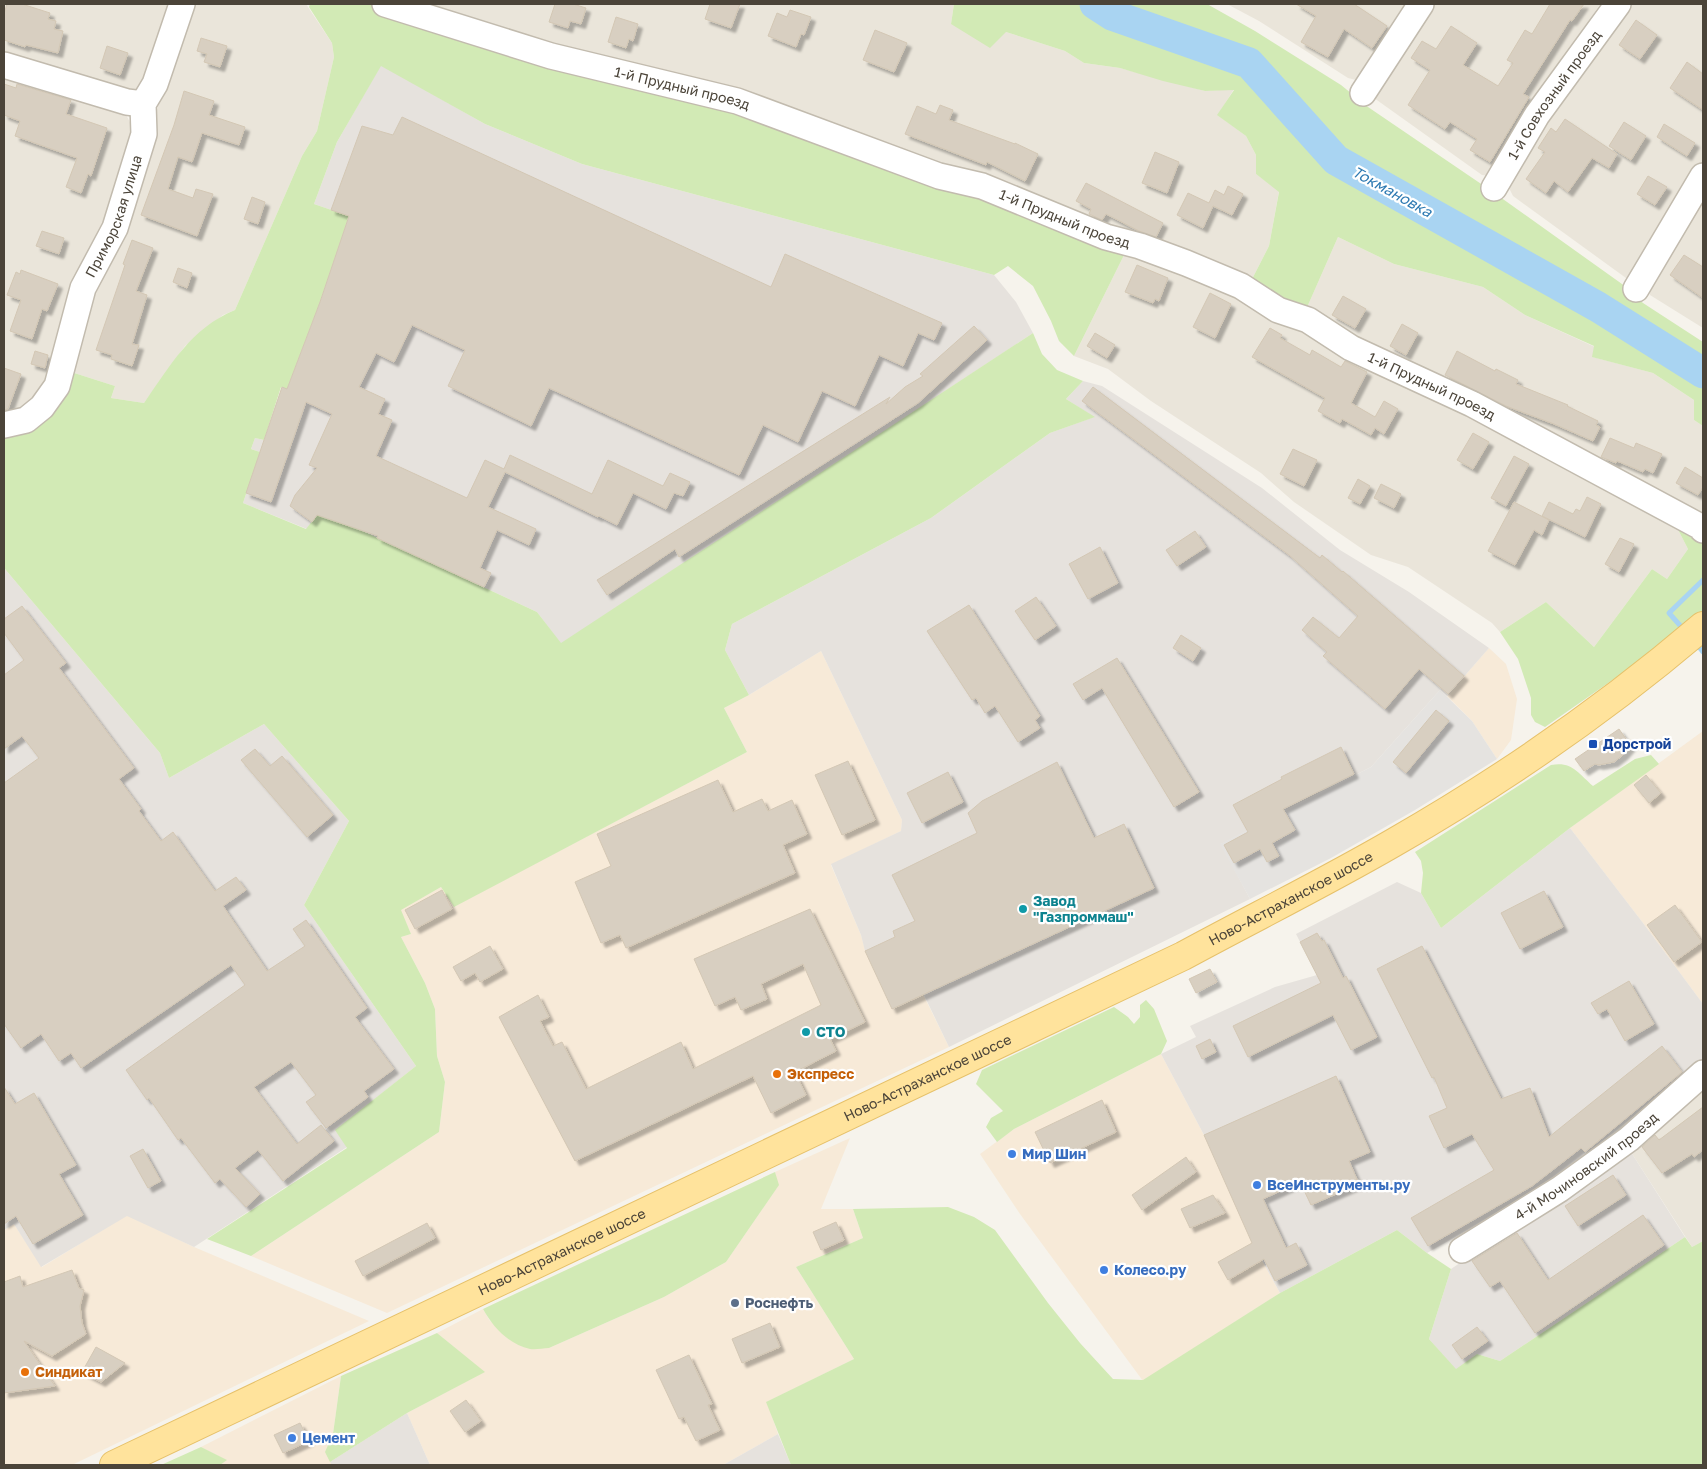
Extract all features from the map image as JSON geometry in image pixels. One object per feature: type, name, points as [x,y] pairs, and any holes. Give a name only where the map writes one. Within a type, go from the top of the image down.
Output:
[{"type":"main road","name":"Ново-Астраханское шоссе","points":[[114,1465],[1183,956],[1354,865],[1476,794],[1537,754],[1700,637]]},
{"type":"street","points":[[4,64],[127,102],[143,104],[155,84],[182,4]]},
{"type":"street","name":"1-й Прудный проезд","points":[[385,4],[551,56],[737,101],[939,176],[982,186],[1106,237],[1140,246],[1186,263],[1241,286],[1278,310],[1308,320],[1351,348],[1472,404],[1699,526],[1703,530]]},
{"type":"street","points":[[1363,93],[1421,4]]},
{"type":"street","name":"1-й Совхозный проезд","points":[[1494,188],[1537,115],[1618,4]]},
{"type":"street","name":"Приморская улица","points":[[15,423],[42,407],[56,386],[84,288],[115,228],[144,134],[143,104]]},
{"type":"street","points":[[1636,289],[1703,176]]},
{"type":"street","name":"4-й Мочиновский проезд","points":[[1462,1250],[1560,1189],[1621,1144],[1703,1073]]},
{"type":"shaded area","points":[[4,4],[175,4],[149,80],[136,92],[4,56]]},
{"type":"shaded area","points":[[188,4],[306,4],[332,43],[334,57],[317,131],[302,156],[235,310],[223,315],[185,346],[144,403],[111,398],[115,386],[68,371],[89,289],[120,236]]},
{"type":"shaded area","points":[[403,4],[954,4],[951,24],[1006,32],[1065,51],[1084,63],[1120,68],[1205,91],[1234,89],[1218,115],[1246,136],[1256,155],[1256,174],[1279,191],[1269,246],[1250,283]]},
{"type":"shaded area","points":[[1227,4],[1415,4],[1361,77],[1356,80],[1348,78],[1259,21]]},
{"type":"shaded area","points":[[1430,4],[1600,4],[1490,176],[1482,175],[1374,98]]},
{"type":"shaded area","points":[[1625,4],[1703,4],[1703,165],[1636,279],[1626,278],[1513,196],[1509,188],[1543,117]]},
{"type":"shaded area","points":[[381,65],[485,124],[582,164],[994,275],[1016,302],[1033,333],[561,644],[537,612],[320,511],[307,529],[243,503],[260,452],[251,449],[255,438],[264,440],[282,387],[287,389],[320,302],[349,216],[314,204],[337,142]]},
{"type":"shaded area","points":[[4,74],[125,113],[131,124],[134,137],[105,227],[39,398],[4,420]]},
{"type":"shaded area","points":[[1703,193],[1703,328],[1650,295],[1648,288]]},
{"type":"shaded area","points":[[1338,237],[1394,264],[1483,287],[1525,315],[1595,347],[1593,357],[1653,373],[1694,400],[1694,420],[1703,426],[1703,521],[1305,312]]},
{"type":"shaded area","points":[[1128,247],[1183,268],[1672,518],[1688,549],[1667,579],[1652,569],[1594,647],[1546,602],[1500,632],[1492,623],[1408,567],[1371,555],[1294,502],[1261,473],[1151,401],[1108,369],[1074,356]]},
{"type":"shaded area","points":[[1083,381],[1102,386],[1262,488],[1340,550],[1409,592],[1489,648],[1447,696],[1440,690],[1371,767],[1221,844],[1250,899],[949,1047],[896,937],[865,951],[861,935],[831,864],[901,831],[902,820],[821,651],[749,695],[725,650],[732,624],[931,518],[1050,433],[1094,417],[1066,399]]},
{"type":"shaded area","points":[[5,569],[160,753],[169,778],[264,724],[349,821],[304,905],[416,1066],[336,1130],[347,1147],[194,1247],[127,1216],[41,1267],[14,1224],[4,1230]]},
{"type":"shaded area","points":[[1489,648],[1506,664],[1517,699],[1511,740],[1497,759],[1472,721],[1447,696]]},
{"type":"shaded area","points":[[821,651],[902,820],[901,831],[831,865],[861,935],[865,950],[895,937],[949,1047],[387,1313],[251,1256],[439,1132],[445,1082],[437,1056],[435,1009],[425,983],[401,937],[411,934],[400,910],[441,887],[455,906],[747,752],[724,708]]},
{"type":"shaded area","points":[[1440,690],[1472,721],[1497,759],[1415,810],[1331,858],[1250,899],[1220,844],[1371,767]]},
{"type":"shaded area","points":[[1703,731],[1703,1004],[1570,828]]},
{"type":"shaded area","points":[[1570,828],[1703,1004],[1703,1060],[1548,1185],[1427,1253],[1397,1230],[1280,1293],[1253,1244],[1204,1135],[1161,1054],[1196,1037],[1190,1026],[1275,987],[1317,975],[1296,934],[1397,882],[1421,893],[1441,928]]},
{"type":"shaded area","points":[[1161,1054],[1204,1135],[1253,1244],[1280,1293],[1143,1381],[1020,1214],[980,1154],[1014,1129]]},
{"type":"shaded area","points":[[1703,1089],[1703,1241],[1692,1247],[1629,1149],[1690,1102]]},
{"type":"shaded area","name":"Роснефть","points":[[850,1138],[821,1209],[853,1209],[863,1238],[796,1267],[854,1359],[767,1402],[778,1434],[723,1465],[430,1465],[407,1413],[484,1372],[437,1333],[483,1309],[490,1321],[549,1348],[664,1297],[726,1262],[778,1186],[775,1172]]},
{"type":"shaded area","points":[[1629,1149],[1685,1237],[1500,1361],[1477,1354],[1456,1370],[1429,1339],[1451,1269]]},
{"type":"shaded area","points":[[127,1215],[194,1247],[369,1321],[72,1465],[4,1465],[4,1230],[14,1224],[42,1267]]},
{"type":"shaded area","points":[[341,1376],[333,1434],[326,1452],[332,1465],[220,1465],[226,1460],[201,1447]]},
{"type":"shaded area","points":[[407,1413],[430,1465],[332,1465],[330,1462]]},
{"type":"shaded area","points":[[778,1434],[791,1465],[723,1465]]},
{"type":"green space","points":[[310,4],[369,4],[436,27],[732,109],[965,187],[1128,247],[1074,356],[1059,341],[1033,286],[1008,266],[994,275],[582,164],[485,124],[381,66],[337,142],[314,204],[349,216],[320,302],[287,389],[281,387],[264,440],[255,438],[251,449],[260,452],[243,503],[306,529],[320,511],[537,612],[561,643],[1033,333],[1042,354],[1057,370],[1083,381],[1066,399],[1095,417],[1050,433],[931,518],[732,624],[725,650],[749,695],[724,708],[747,752],[454,907],[441,887],[401,910],[411,934],[401,937],[425,983],[435,1009],[437,1056],[445,1082],[439,1132],[251,1256],[207,1239],[347,1148],[335,1130],[416,1066],[304,905],[349,821],[264,724],[169,778],[160,753],[4,570],[4,432],[68,371],[115,386],[111,398],[144,403],[183,349],[206,327],[235,310],[302,156],[317,131],[334,57],[332,43],[309,7]]},
{"type":"green space","points":[[954,4],[1207,4],[1255,31],[1341,85],[1368,107],[1493,192],[1622,284],[1643,303],[1703,342],[1703,426],[1694,420],[1694,400],[1653,373],[1592,357],[1594,346],[1525,315],[1483,287],[1394,264],[1338,237],[1305,312],[1250,283],[1269,246],[1279,192],[1256,174],[1256,155],[1246,136],[1217,115],[1234,90],[1205,91],[1120,68],[1084,63],[1065,51],[1006,32],[990,48],[951,24]]},
{"type":"green space","points":[[1672,518],[1703,539],[1703,612],[1634,665],[1545,727],[1535,722],[1531,715],[1531,698],[1518,659],[1500,632],[1546,602],[1594,647],[1652,569],[1667,579],[1688,549]]},
{"type":"green space","points":[[1651,755],[1659,764],[1570,828],[1441,928],[1421,893],[1423,873],[1421,861],[1415,852],[1551,765],[1570,766],[1593,786],[1635,759]]},
{"type":"green space","points":[[1146,1000],[1154,1009],[1167,1041],[1161,1054],[1014,1129],[997,1142],[986,1127],[991,1118],[1003,1111],[976,1084],[982,1070],[1114,1007],[1134,1024],[1140,1017],[1140,1005]]},
{"type":"green space","points":[[775,1172],[779,1185],[726,1262],[664,1297],[549,1348],[537,1349],[522,1347],[508,1339],[491,1322],[483,1309]]},
{"type":"green space","points":[[948,1207],[974,1217],[995,1230],[1048,1303],[1080,1343],[1113,1379],[1143,1380],[1280,1293],[1397,1230],[1451,1269],[1429,1339],[1456,1369],[1477,1354],[1500,1361],[1685,1237],[1692,1247],[1703,1241],[1703,1465],[791,1465],[766,1402],[854,1359],[796,1267],[863,1238],[853,1209]]},
{"type":"green space","points":[[437,1333],[485,1372],[407,1413],[330,1462],[325,1452],[333,1434],[341,1376]]},
{"type":"green space","points":[[201,1447],[227,1460],[220,1465],[161,1465]]},
{"type":"building","points":[[7,4],[22,4],[50,13],[48,19],[56,21],[54,29],[63,31],[58,53],[26,45],[25,47],[4,40],[4,14]]},
{"type":"building","points":[[555,4],[573,4],[586,8],[581,24],[570,21],[568,28],[549,22]]},
{"type":"building","points":[[710,4],[740,4],[731,28],[705,19]]},
{"type":"building","points":[[1296,4],[1354,4],[1387,26],[1372,48],[1344,29],[1328,57],[1301,42],[1316,16]]},
{"type":"building","points":[[1550,4],[1584,4],[1572,21],[1570,20],[1523,94],[1529,97],[1490,162],[1470,150],[1477,139],[1450,122],[1445,129],[1408,105],[1430,70],[1411,58],[1422,41],[1436,49],[1451,26],[1477,43],[1463,65],[1498,86],[1513,63],[1507,60],[1525,30],[1532,34]]},
{"type":"building","points":[[790,10],[811,17],[804,35],[801,34],[796,47],[768,36],[777,13],[787,17]]},
{"type":"building","points":[[616,17],[638,24],[633,41],[629,39],[626,48],[608,42]]},
{"type":"building","points":[[1636,20],[1657,35],[1640,59],[1619,45]]},
{"type":"building","points":[[875,30],[907,43],[894,72],[863,60]]},
{"type":"building","points":[[201,38],[227,46],[220,67],[204,62],[207,54],[197,51]]},
{"type":"building","points":[[107,46],[128,53],[120,75],[100,68]]},
{"type":"building","points":[[1687,62],[1703,74],[1703,110],[1670,88]]},
{"type":"building","points":[[4,84],[16,88],[17,84],[71,100],[66,114],[107,128],[91,176],[88,174],[81,193],[66,187],[77,158],[15,136],[20,121],[4,115]]},
{"type":"building","points":[[184,91],[214,101],[209,115],[245,127],[239,145],[202,133],[192,162],[178,157],[168,189],[193,198],[196,189],[213,194],[197,236],[141,215],[174,125]]},
{"type":"building","points":[[940,105],[953,110],[949,120],[1015,143],[1038,154],[1025,181],[987,162],[986,165],[905,134],[917,106],[936,114]]},
{"type":"building","points":[[402,117],[771,287],[785,254],[942,323],[934,340],[918,333],[903,366],[879,355],[855,406],[822,391],[798,442],[763,425],[739,475],[549,388],[531,426],[448,386],[465,350],[412,325],[394,362],[376,353],[359,387],[385,399],[378,414],[392,420],[376,456],[467,498],[485,460],[504,469],[510,455],[592,494],[608,460],[663,486],[670,473],[690,482],[683,496],[674,493],[666,509],[633,493],[617,525],[505,472],[488,507],[536,529],[529,545],[497,530],[480,568],[491,573],[484,587],[377,538],[378,536],[317,515],[312,522],[290,506],[295,495],[317,468],[309,465],[332,414],[306,402],[271,502],[246,493],[282,387],[287,389],[320,302],[349,216],[331,210],[362,126],[393,135]]},
{"type":"building","points":[[1565,119],[1617,154],[1609,168],[1592,158],[1568,192],[1554,181],[1546,193],[1526,179],[1545,152],[1538,148],[1551,128],[1556,132]]},
{"type":"building","points":[[1624,122],[1646,136],[1631,160],[1609,146]]},
{"type":"building","points":[[1664,124],[1695,143],[1687,156],[1657,137]]},
{"type":"building","points":[[1155,152],[1179,162],[1167,193],[1142,183]]},
{"type":"building","points":[[1648,176],[1667,187],[1655,205],[1637,194]]},
{"type":"building","points":[[1086,183],[1163,223],[1156,237],[1139,231],[1106,214],[1102,220],[1089,214],[1091,209],[1076,201]]},
{"type":"building","points":[[1228,186],[1243,194],[1232,215],[1213,206],[1203,228],[1177,215],[1188,193],[1209,203],[1215,190],[1224,195]]},
{"type":"building","points":[[252,197],[265,202],[258,224],[244,219]]},
{"type":"building","points":[[42,231],[64,238],[59,254],[36,246]]},
{"type":"building","points":[[132,240],[153,248],[136,291],[147,295],[132,344],[139,345],[132,366],[111,359],[112,355],[96,350]]},
{"type":"building","points":[[1684,255],[1703,267],[1703,298],[1670,275]]},
{"type":"building","points":[[1137,265],[1168,278],[1159,301],[1155,299],[1153,303],[1125,292]]},
{"type":"building","points":[[178,268],[192,273],[187,288],[173,282]]},
{"type":"building","points":[[21,270],[58,284],[47,311],[42,309],[32,339],[10,331],[21,300],[7,295],[16,272],[20,274]]},
{"type":"building","points":[[1210,293],[1231,304],[1215,338],[1193,327]]},
{"type":"building","points":[[1343,296],[1366,309],[1355,328],[1332,315]]},
{"type":"building","points":[[1402,324],[1418,333],[1406,355],[1390,346]]},
{"type":"building","points":[[974,326],[987,340],[918,403],[679,557],[675,549],[607,595],[597,580],[890,397],[886,404],[905,387],[923,376],[920,374]]},
{"type":"building","points":[[1270,328],[1282,335],[1280,338],[1310,355],[1312,350],[1341,367],[1345,361],[1367,372],[1351,403],[1375,417],[1384,401],[1398,409],[1384,434],[1375,428],[1371,435],[1342,419],[1340,423],[1318,411],[1325,398],[1252,357]]},
{"type":"building","points":[[1095,333],[1115,345],[1107,358],[1087,346]]},
{"type":"building","points":[[35,351],[48,355],[45,368],[31,364]]},
{"type":"building","points":[[1457,351],[1495,371],[1496,369],[1518,380],[1516,384],[1568,405],[1598,421],[1596,425],[1600,427],[1593,441],[1506,406],[1445,375]]},
{"type":"building","points":[[4,368],[21,374],[8,409],[4,410]]},
{"type":"building","points":[[1093,387],[1320,558],[1322,555],[1343,571],[1464,676],[1448,694],[1419,669],[1385,709],[1323,656],[1327,652],[1302,630],[1313,617],[1339,638],[1358,616],[1289,555],[1082,401]]},
{"type":"building","points":[[1473,433],[1489,442],[1473,469],[1457,460]]},
{"type":"building","points":[[1610,438],[1634,448],[1636,443],[1662,454],[1653,473],[1645,469],[1643,472],[1617,461],[1616,463],[1601,457]]},
{"type":"building","points":[[1293,449],[1317,460],[1304,486],[1280,474]]},
{"type":"building","points":[[1514,456],[1529,464],[1506,506],[1491,498]]},
{"type":"building","points":[[1685,467],[1703,478],[1703,487],[1698,495],[1676,483]]},
{"type":"building","points":[[1358,479],[1370,486],[1360,504],[1348,498]]},
{"type":"building","points":[[1381,484],[1401,494],[1394,508],[1374,498]]},
{"type":"building","points":[[1587,497],[1601,504],[1585,537],[1542,516],[1549,502],[1573,514],[1576,509],[1580,511]]},
{"type":"building","points":[[1514,502],[1549,520],[1542,535],[1534,530],[1515,565],[1488,551]]},
{"type":"building","points":[[1195,531],[1206,547],[1177,566],[1166,550]]},
{"type":"building","points":[[1620,538],[1634,544],[1619,572],[1605,564]]},
{"type":"building","points":[[1100,547],[1118,583],[1088,599],[1069,564]]},
{"type":"building","points":[[1036,597],[1056,626],[1035,640],[1015,611]]},
{"type":"building","points":[[969,605],[1040,716],[1035,720],[1040,728],[1018,742],[995,706],[985,713],[976,698],[972,700],[927,631]]},
{"type":"building","points":[[22,606],[66,663],[59,668],[134,768],[119,779],[161,841],[173,832],[215,891],[236,877],[246,890],[223,906],[267,971],[305,946],[293,929],[306,920],[367,1008],[355,1017],[394,1069],[364,1091],[368,1097],[326,1128],[306,1102],[316,1095],[291,1062],[254,1087],[297,1144],[321,1125],[334,1141],[283,1181],[258,1150],[235,1168],[260,1194],[246,1207],[220,1179],[215,1183],[181,1138],[178,1140],[149,1098],[147,1100],[126,1070],[245,985],[231,965],[81,1068],[71,1053],[59,1061],[41,1034],[21,1048],[4,1024],[4,783],[39,758],[22,736],[4,749],[4,675],[24,660],[4,633],[4,619]]},
{"type":"building","points":[[1181,635],[1201,648],[1193,661],[1173,648]]},
{"type":"building","points":[[1117,658],[1199,792],[1174,807],[1102,688],[1083,700],[1073,684]]},
{"type":"building","points":[[1436,710],[1449,721],[1406,773],[1393,762]]},
{"type":"building","points":[[1619,729],[1631,746],[1614,762],[1595,764],[1584,771],[1575,759]]},
{"type":"building","points":[[1341,747],[1354,774],[1283,809],[1295,830],[1272,843],[1279,856],[1267,862],[1260,849],[1234,863],[1224,845],[1248,832],[1233,805],[1282,779],[1281,777]]},
{"type":"building","points":[[255,749],[270,766],[282,756],[333,815],[307,837],[241,760]]},
{"type":"building","points":[[848,761],[875,820],[842,835],[815,775]]},
{"type":"building","points":[[1057,762],[1094,838],[1124,824],[1154,888],[892,1009],[865,951],[895,937],[893,931],[915,921],[892,875],[977,833],[968,813],[982,801]]},
{"type":"building","points":[[948,772],[963,802],[922,823],[907,793]]},
{"type":"building","points":[[1646,775],[1661,793],[1649,803],[1634,785]]},
{"type":"building","points":[[718,780],[733,812],[762,799],[768,811],[792,800],[807,834],[783,845],[795,873],[626,948],[620,935],[601,943],[575,882],[611,866],[597,834]]},
{"type":"building","points":[[442,890],[452,909],[415,929],[405,910]]},
{"type":"building","points":[[1544,891],[1563,927],[1520,949],[1501,913]]},
{"type":"building","points":[[1675,905],[1702,942],[1674,962],[1647,925]]},
{"type":"building","name":"СТО","points":[[810,909],[865,1022],[830,1039],[836,1051],[795,1072],[806,1095],[771,1113],[753,1076],[575,1161],[499,1017],[538,995],[549,1017],[540,1021],[553,1046],[562,1042],[586,1089],[681,1042],[693,1069],[821,1005],[803,964],[761,984],[767,999],[741,1010],[735,997],[715,1006],[694,959]]},
{"type":"building","points":[[1317,933],[1322,941],[1324,940],[1343,978],[1346,976],[1377,1037],[1351,1050],[1333,1015],[1248,1057],[1233,1026],[1321,983],[1300,942]]},
{"type":"building","points":[[490,946],[503,969],[480,982],[475,973],[461,981],[453,967]]},
{"type":"building","points":[[1422,946],[1501,1099],[1530,1088],[1549,1137],[1662,1046],[1682,1072],[1585,1152],[1581,1148],[1532,1186],[1428,1246],[1411,1218],[1494,1170],[1472,1134],[1444,1148],[1429,1116],[1447,1108],[1434,1077],[1432,1078],[1377,969]]},
{"type":"building","points":[[1210,969],[1217,982],[1196,993],[1189,979]]},
{"type":"building","points":[[1629,981],[1654,1024],[1625,1041],[1607,1009],[1598,1014],[1591,1003]]},
{"type":"building","points":[[1210,1039],[1216,1052],[1202,1059],[1196,1046]]},
{"type":"building","points":[[1336,1076],[1370,1152],[1349,1161],[1359,1184],[1311,1205],[1300,1182],[1263,1199],[1286,1248],[1296,1243],[1307,1265],[1275,1281],[1264,1259],[1228,1280],[1218,1262],[1252,1243],[1204,1135]]},
{"type":"building","points":[[4,1087],[15,1104],[34,1093],[76,1165],[59,1174],[83,1215],[33,1244],[16,1216],[4,1224]]},
{"type":"building","points":[[1102,1100],[1116,1132],[1050,1163],[1035,1132]]},
{"type":"building","points":[[1703,1107],[1703,1150],[1694,1157],[1692,1154],[1662,1173],[1642,1147],[1655,1135],[1659,1140]]},
{"type":"building","points":[[143,1149],[161,1181],[148,1188],[130,1156]]},
{"type":"building","points":[[1186,1157],[1196,1172],[1142,1210],[1132,1195]]},
{"type":"building","points":[[1613,1175],[1626,1195],[1578,1226],[1565,1206]]},
{"type":"building","points":[[1213,1195],[1225,1213],[1190,1228],[1181,1209]]},
{"type":"building","points":[[1643,1215],[1664,1245],[1535,1333],[1500,1281],[1490,1287],[1472,1261],[1517,1233],[1548,1280]]},
{"type":"building","points":[[836,1222],[844,1240],[821,1250],[813,1232]]},
{"type":"building","points":[[427,1223],[435,1238],[363,1276],[355,1261]]},
{"type":"building","points":[[72,1270],[79,1288],[84,1290],[80,1306],[82,1323],[86,1334],[52,1356],[24,1341],[55,1386],[4,1393],[4,1282],[20,1276],[23,1287]]},
{"type":"building","points":[[770,1323],[780,1347],[742,1363],[732,1339]]},
{"type":"building","points":[[1477,1327],[1488,1341],[1462,1359],[1452,1345]]},
{"type":"building","points":[[96,1347],[125,1363],[101,1382],[82,1372]]},
{"type":"building","points":[[689,1355],[712,1404],[708,1405],[720,1430],[696,1441],[684,1417],[679,1419],[656,1370]]},
{"type":"building","points":[[466,1400],[481,1421],[465,1432],[450,1411]]},
{"type":"building","name":"Цемент","points":[[300,1423],[309,1441],[283,1453],[274,1435]]},
{"type":"waterway","name":"Токмановка","points":[[1095,4],[1112,15],[1249,63],[1336,160],[1598,307],[1703,373]]},
{"type":"waterway","points":[[1685,631],[1669,613],[1703,580]]},
{"type":"waterway","points":[[1696,643],[1703,652]]},
{"type":"place","name":"Дорстрой","points":[[1593,744]]},
{"type":"place","name":"Завод \"Газпроммаш\"","points":[[1023,909]]},
{"type":"place","name":"СТО","points":[[806,1032]]},
{"type":"place","name":"Экспресс","points":[[777,1074]]},
{"type":"place","name":"Мир Шин","points":[[1012,1154]]},
{"type":"place","name":"ВсеИнструменты.ру","points":[[1257,1185]]},
{"type":"place","name":"Колесо.ру","points":[[1104,1270]]},
{"type":"place","name":"Роснефть","points":[[735,1303]]},
{"type":"place","name":"Синдикат","points":[[25,1372]]},
{"type":"place","name":"Цемент","points":[[292,1438]]}]
